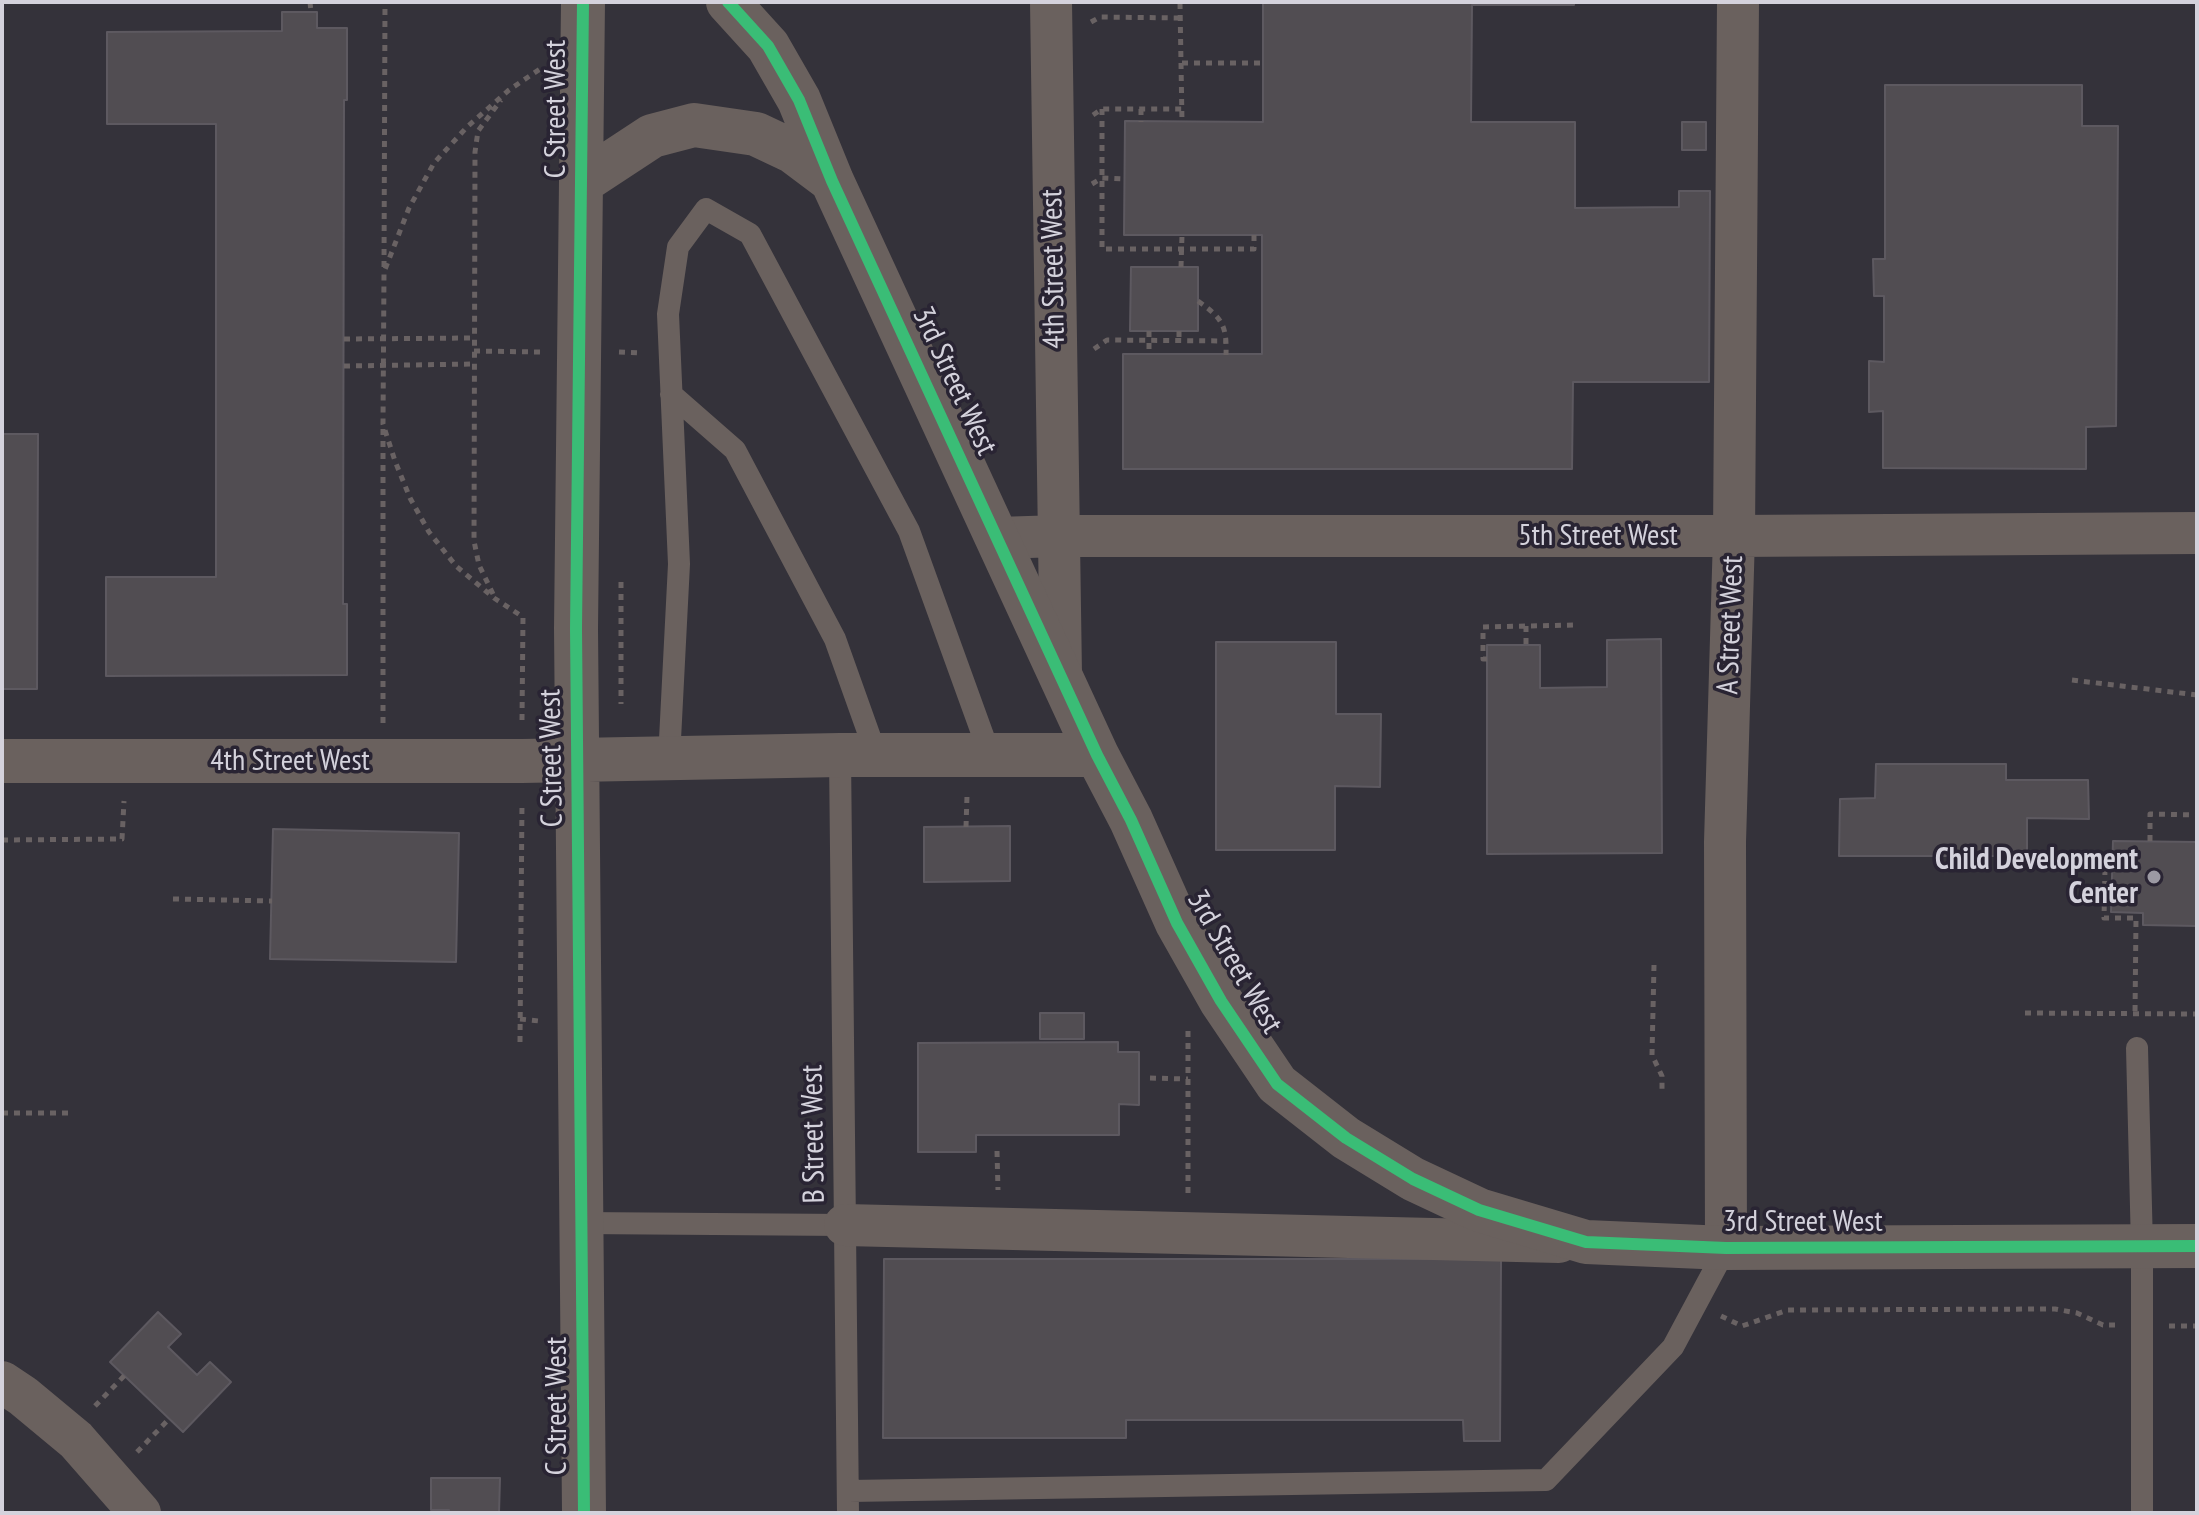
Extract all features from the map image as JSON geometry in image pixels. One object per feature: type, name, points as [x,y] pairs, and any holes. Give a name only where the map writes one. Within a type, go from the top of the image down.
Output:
[{"type":"street","name":"C Street West","points":[[583,2],[576,628],[600,760],[582,1223],[584,1513]]},
{"type":"street","name":"3rd Street West","points":[[728,2],[768,46],[799,100],[832,181],[1177,923],[1221,1001],[1277,1084],[1346,1138],[1413,1179],[1479,1210],[1586,1242],[1726,1248],[2197,1246]]},
{"type":"street","name":"4th Street West","points":[[1051,2],[1061,675]]},
{"type":"street","name":"A Street West","points":[[1726,1248],[1725,842],[1734,536],[1738,2]]},
{"type":"street","points":[[582,182],[652,136],[694,125],[756,134],[792,151],[832,181]]},
{"type":"street","name":"5th Street West","points":[[998,538],[2197,533]]},
{"type":"street","points":[[858,754],[1097,755]]},
{"type":"street","name":"4th Street West","points":[[2,761],[522,761],[858,754]]},
{"type":"street","points":[[845,1225],[1586,1242]]},
{"type":"street","points":[[2,1382],[76,1440],[140,1513]]},
{"type":"lane","points":[[669,759],[679,564],[668,314],[678,247],[706,209],[750,234],[909,531],[990,755]]},
{"type":"lane","name":"B Street West","points":[[671,394],[735,450],[835,639],[858,754],[845,1225],[848,1502]]},
{"type":"lane","points":[[2137,1048],[2142,1247],[2142,1513]]},
{"type":"lane","points":[[582,1223],[845,1225]]},
{"type":"lane","points":[[848,1502],[1546,1480],[1673,1347],[1726,1248]]},
{"type":"path","points":[[310,2],[311,12]]},
{"type":"path","points":[[370,761],[383,725],[385,2]]},
{"type":"path","points":[[1180,3],[1182,122]]},
{"type":"path","points":[[1051,47],[1100,17],[1181,18]]},
{"type":"path","points":[[384,272],[409,208],[434,163],[467,127],[509,90],[544,67],[548,59]]},
{"type":"path","points":[[1182,63],[1263,63]]},
{"type":"path","points":[[494,598],[479,565],[474,541],[475,152],[478,131],[509,90]]},
{"type":"path","points":[[1053,141],[1102,109],[1182,109]]},
{"type":"path","points":[[1102,109],[1102,249],[1254,249],[1254,235]]},
{"type":"path","points":[[1141,109],[1141,122]]},
{"type":"path","points":[[1181,267],[1182,235]]},
{"type":"path","points":[[1198,301],[1216,314],[1223,326],[1227,341],[1226,355]]},
{"type":"path","points":[[1149,331],[1149,354]]},
{"type":"path","points":[[1179,331],[1179,341]]},
{"type":"path","points":[[344,339],[474,338]]},
{"type":"path","points":[[1056,375],[1107,340],[1227,341]]},
{"type":"path","points":[[344,366],[474,364]]},
{"type":"path","points":[[383,424],[410,498],[429,532],[456,566],[494,598],[523,617],[520,1042]]},
{"type":"path","points":[[600,760],[621,572]]},
{"type":"path","points":[[1487,659],[1483,659],[1483,627],[1574,625]]},
{"type":"path","points":[[1526,626],[1526,644]]},
{"type":"path","points":[[2072,680],[2197,695]]},
{"type":"path","points":[[2,840],[122,839],[124,795]]},
{"type":"path","points":[[2150,841],[2150,814],[2197,815]]},
{"type":"path","points":[[2105,869],[2104,918],[2136,918],[2135,1014]]},
{"type":"path","points":[[173,899],[272,901]]},
{"type":"path","points":[[1654,965],[1652,1055],[1662,1076],[1662,1089]]},
{"type":"path","points":[[2025,1013],[2197,1014]]},
{"type":"path","points":[[1188,1023],[1188,1195]]},
{"type":"path","points":[[1150,1078],[1188,1079]]},
{"type":"path","points":[[2,1113],[70,1113]]},
{"type":"path","points":[[997,1151],[998,1195]]},
{"type":"path","points":[[1696,1304],[1742,1326],[1788,1310],[2008,1309],[2055,1309],[2077,1313],[2103,1325],[2197,1326]]},
{"type":"building","points":[[1125,2],[1574,2],[1574,5],[1472,5],[1471,122],[1575,122],[1575,208],[1679,207],[1679,191],[1710,191],[1709,382],[1573,382],[1572,469],[1123,469],[1123,354],[1262,354],[1262,235],[1124,235],[1125,121],[1263,122],[1263,3]]},
{"type":"building","points":[[282,12],[317,12],[317,28],[347,28],[347,100],[344,100],[343,604],[347,604],[347,675],[106,676],[106,577],[216,577],[216,124],[107,124],[107,32],[282,31]]},
{"type":"building","points":[[1885,85],[2082,85],[2082,126],[2118,126],[2116,426],[2086,427],[2086,469],[1883,468],[1883,411],[1869,412],[1869,361],[1884,362],[1884,296],[1874,296],[1873,259],[1885,259]]},
{"type":"building","points":[[1682,122],[1706,122],[1706,150],[1682,150]]},
{"type":"building","points":[[1131,267],[1198,267],[1198,331],[1130,331]]},
{"type":"building","points":[[2,434],[38,434],[37,689],[2,689]]},
{"type":"building","points":[[1661,639],[1662,853],[1487,854],[1487,645],[1540,645],[1540,688],[1607,687],[1607,640]]},
{"type":"building","points":[[1216,642],[1336,642],[1336,714],[1381,714],[1380,787],[1335,786],[1335,850],[1216,850]]},
{"type":"building","points":[[1876,764],[2006,764],[2006,780],[2088,780],[2089,819],[2027,818],[2027,856],[1839,856],[1840,799],[1875,798]]},
{"type":"building","points":[[1010,826],[1010,881],[924,882],[924,827]]},
{"type":"building","points":[[273,829],[459,833],[456,962],[270,959]]},
{"type":"building","name":"Child Development Center","points":[[2113,841],[2197,842],[2197,926],[2143,925],[2143,913],[2111,912]]},
{"type":"building","points":[[1040,1013],[1084,1013],[1084,1039],[1040,1039]]},
{"type":"building","points":[[1118,1042],[1118,1052],[1139,1052],[1139,1105],[1119,1104],[1119,1135],[976,1135],[976,1152],[918,1152],[918,1043]]},
{"type":"building","points":[[884,1259],[1501,1259],[1500,1441],[1464,1441],[1463,1420],[1126,1420],[1126,1438],[883,1438]]},
{"type":"building","points":[[158,1312],[181,1334],[168,1347],[197,1375],[210,1362],[231,1382],[183,1432],[110,1362]]},
{"type":"building","points":[[431,1478],[500,1478],[499,1513],[431,1510]]},
{"type":"cycle path","points":[[583,2],[576,628],[584,1513]]},
{"type":"cycle path","points":[[728,2],[768,46],[799,100],[832,181],[1177,923],[1221,1001],[1277,1084],[1346,1138],[1413,1179],[1479,1210],[1586,1242],[1726,1248],[2197,1246]]},
{"type":"place","name":"Child Development Center","points":[[2154,877]]}]
